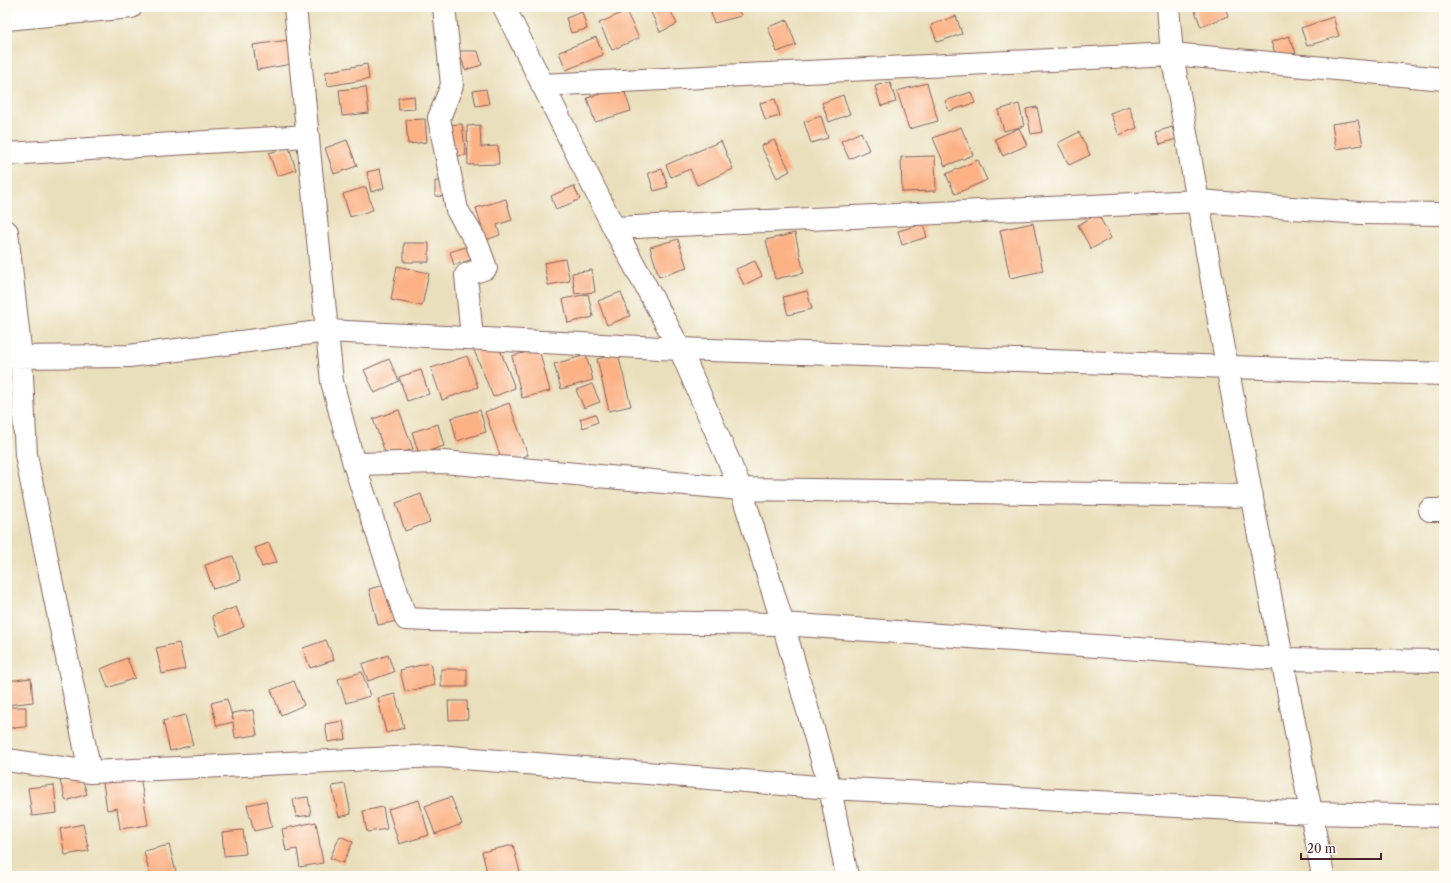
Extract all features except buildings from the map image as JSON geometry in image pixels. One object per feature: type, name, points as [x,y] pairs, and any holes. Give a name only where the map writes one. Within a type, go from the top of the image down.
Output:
[{"type":"street","points":[[7,19],[132,7]]},
{"type":"street","points":[[295,7],[332,382],[354,464],[406,618],[428,620],[782,624],[1282,658],[1444,661]]},
{"type":"street","points":[[444,7],[452,85],[439,118],[457,210],[476,241],[486,268],[466,275],[472,338]]},
{"type":"street","points":[[504,7],[614,228],[680,348],[741,489],[830,788],[847,876]]},
{"type":"street","points":[[1168,7],[1172,54],[1227,366],[1323,876]]},
{"type":"street","points":[[542,85],[1172,54],[1444,79]]},
{"type":"street","points":[[7,154],[308,136]]},
{"type":"street","points":[[614,228],[1198,201],[1360,213],[1444,214]]},
{"type":"street","points":[[7,232],[14,357],[26,455],[90,772]]},
{"type":"street","points":[[14,357],[128,356],[327,331],[680,348],[1444,374]]},
{"type":"street","points":[[354,464],[444,462],[741,489],[1252,496]]},
{"type":"street","points":[[7,760],[90,772],[438,756],[830,788],[1311,813],[1444,816]]}]
